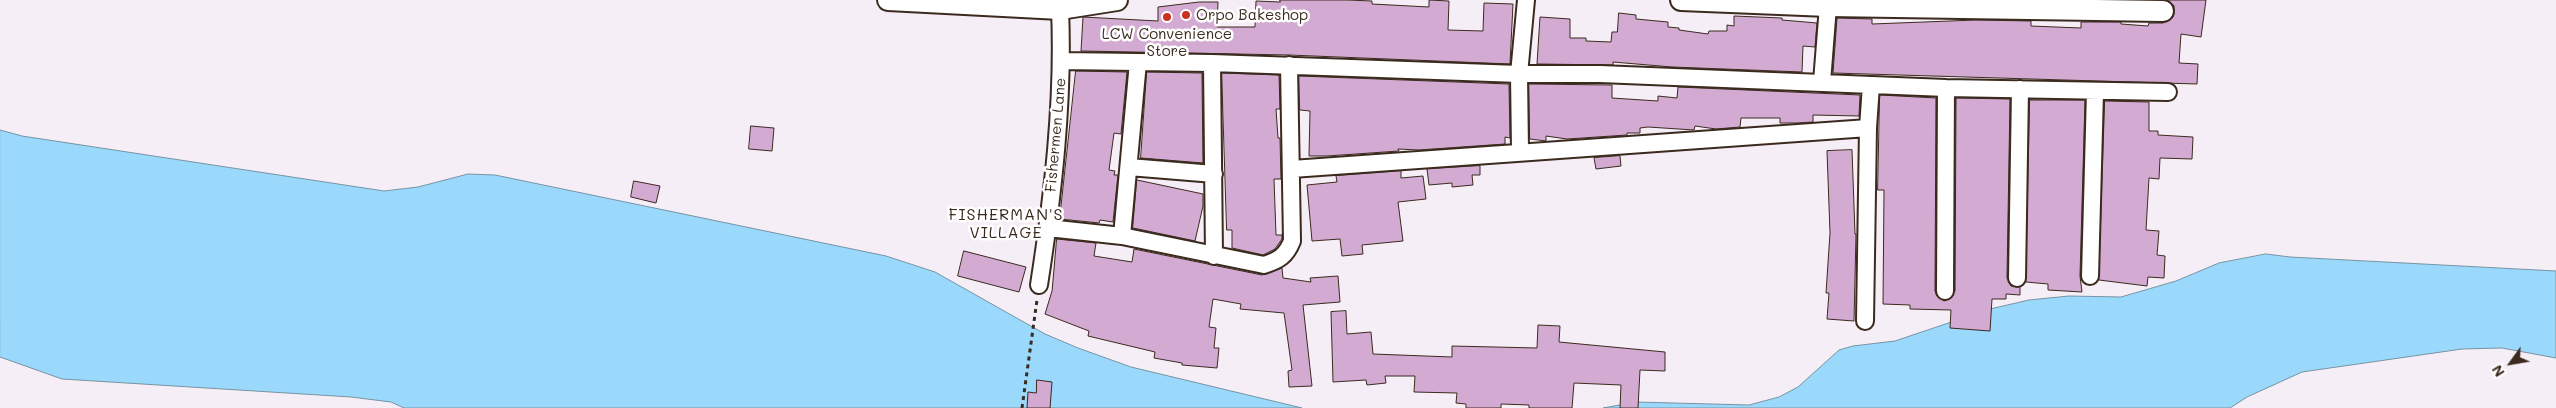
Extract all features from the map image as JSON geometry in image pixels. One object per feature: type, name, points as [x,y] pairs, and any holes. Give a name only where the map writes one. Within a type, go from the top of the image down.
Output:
[{"type":"street","points":[[888,0],[1060,9],[1117,0]]},
{"type":"street","points":[[1520,151],[1519,74],[1526,0]]},
{"type":"street","points":[[1681,0],[1828,6],[2163,11]]},
{"type":"street","points":[[1822,82],[1828,6]]},
{"type":"street","name":"Fishermen Lane","points":[[1039,285],[1048,228],[1062,62],[1060,9]]},
{"type":"street","points":[[1062,62],[1212,63],[1519,74],[1600,74],[1946,88],[2168,92]]},
{"type":"street","points":[[1122,236],[1138,62]]},
{"type":"street","points":[[1212,63],[1214,256]]},
{"type":"street","points":[[1048,228],[1122,236],[1264,265],[1278,260],[1287,252],[1292,241],[1289,66]]},
{"type":"street","points":[[1866,321],[1868,128],[1871,85]]},
{"type":"street","points":[[1945,291],[1946,88]]},
{"type":"street","points":[[2017,278],[2020,89]]},
{"type":"street","points":[[2090,276],[2095,92]]},
{"type":"street","points":[[1292,168],[1868,128]]},
{"type":"street","points":[[1129,168],[1214,174]]},
{"type":"path","points":[[1022,408],[1039,285]]},
{"type":"water","points":[[0,130],[22,136],[384,191],[418,187],[468,174],[495,175],[886,256],[935,272],[1045,334],[1078,348],[1131,367],[1302,408],[404,408],[391,402],[351,397],[62,379],[0,357]]},
{"type":"water","points":[[2266,254],[2290,257],[2556,271],[2556,358],[2502,348],[2462,349],[2302,372],[2247,397],[2230,408],[1603,408],[1636,402],[1749,405],[1779,397],[1798,387],[1839,350],[1853,346],[1895,341],[1990,309],[2029,300],[2069,296],[2121,297],[2176,281],[2219,263]]},
{"type":"building","points":[[1280,0],[1372,1],[1372,4],[1429,7],[1429,0],[1449,1],[1448,30],[1483,31],[1484,3],[1513,4],[1510,64],[1289,55],[1081,51],[1083,17],[1158,21],[1158,7],[1199,2],[1218,2],[1217,27],[1255,27],[1256,1],[1280,2]]},
{"type":"building","points":[[2166,0],[2206,0],[2201,37],[2181,34],[2179,63],[2198,64],[2197,84],[1833,73],[1837,18],[1872,19],[1872,24],[1976,20],[2031,21],[2031,26],[2081,28],[2081,22],[2121,22],[2121,24],[2148,26],[2149,23],[2163,23],[2173,17],[2174,6]]},
{"type":"building","points":[[1619,13],[1636,15],[1636,19],[1668,22],[1668,27],[1679,28],[1679,30],[1708,34],[1709,31],[1727,31],[1727,25],[1734,26],[1734,16],[1782,18],[1782,20],[1817,23],[1815,47],[1803,46],[1802,72],[1672,67],[1613,62],[1613,65],[1537,64],[1540,17],[1570,19],[1570,38],[1586,38],[1586,41],[1611,42],[1612,32],[1617,32]]},
{"type":"building","points":[[1076,71],[1127,72],[1121,134],[1114,133],[1109,170],[1115,171],[1114,175],[1118,175],[1113,222],[1100,220],[1099,223],[1060,219]]},
{"type":"building","points":[[1147,72],[1202,73],[1203,163],[1141,158]]},
{"type":"building","points":[[1222,73],[1279,75],[1280,109],[1276,109],[1278,138],[1280,138],[1281,179],[1274,179],[1276,235],[1282,235],[1282,239],[1275,249],[1263,255],[1232,248],[1232,230],[1227,230]]},
{"type":"building","points":[[1299,76],[1509,84],[1510,138],[1505,137],[1505,144],[1419,150],[1398,149],[1399,151],[1309,156],[1310,111],[1300,110]]},
{"type":"building","points":[[1529,84],[1612,85],[1612,98],[1658,101],[1658,96],[1677,98],[1678,87],[1860,95],[1859,116],[1813,115],[1813,122],[1797,123],[1780,123],[1780,118],[1741,118],[1740,127],[1716,129],[1695,126],[1694,130],[1648,127],[1640,128],[1640,133],[1627,133],[1627,135],[1567,139],[1546,136],[1546,141],[1530,139]]},
{"type":"building","points":[[1880,95],[1936,98],[1935,291],[1937,296],[1944,301],[1950,299],[1955,291],[1956,98],[2010,99],[2007,278],[2011,286],[2020,287],[2020,295],[2006,294],[2006,299],[1992,299],[1990,331],[1950,328],[1951,310],[1910,309],[1910,305],[1883,304],[1884,190],[1878,190]]},
{"type":"building","points":[[2030,100],[2085,100],[2080,276],[2082,292],[2048,290],[2048,284],[2026,282]]},
{"type":"building","points":[[2105,101],[2149,102],[2149,131],[2158,131],[2158,135],[2193,137],[2192,159],[2160,158],[2159,179],[2149,178],[2146,230],[2159,231],[2157,255],[2165,256],[2164,278],[2148,277],[2147,286],[2099,280]]},
{"type":"building","points":[[751,126],[774,128],[772,151],[749,149]]},
{"type":"building","points":[[1852,150],[1856,234],[1854,321],[1827,319],[1829,293],[1826,293],[1830,233],[1827,151]]},
{"type":"building","points":[[1620,156],[1621,166],[1596,169],[1594,158]]},
{"type":"building","points":[[1480,166],[1480,175],[1472,175],[1473,185],[1452,187],[1452,183],[1429,185],[1427,169]]},
{"type":"building","points":[[1401,171],[1401,178],[1423,176],[1426,199],[1398,202],[1403,241],[1362,245],[1363,254],[1342,256],[1340,239],[1312,241],[1307,185],[1337,182],[1336,176]]},
{"type":"building","points":[[1137,180],[1203,194],[1203,206],[1195,241],[1133,228]]},
{"type":"building","points":[[634,181],[660,186],[656,203],[631,197]]},
{"type":"building","points":[[1057,239],[1096,243],[1094,256],[1132,262],[1134,249],[1262,275],[1282,268],[1283,278],[1311,282],[1310,278],[1338,276],[1340,302],[1303,305],[1312,386],[1289,387],[1288,371],[1292,370],[1284,313],[1240,309],[1241,304],[1213,299],[1209,327],[1216,328],[1214,348],[1219,348],[1217,368],[1182,365],[1182,363],[1154,358],[1155,352],[1088,336],[1089,331],[1045,314],[1052,291]]},
{"type":"building","points":[[964,251],[1026,267],[1019,292],[958,276]]},
{"type":"building","points":[[1346,311],[1347,334],[1371,332],[1373,354],[1452,357],[1452,346],[1537,348],[1538,325],[1560,326],[1559,342],[1665,352],[1665,371],[1640,370],[1638,408],[1620,408],[1621,385],[1574,383],[1572,408],[1529,408],[1529,405],[1501,404],[1501,408],[1466,408],[1466,404],[1456,403],[1457,393],[1414,392],[1415,376],[1385,376],[1386,383],[1367,385],[1366,380],[1333,382],[1331,312]]},
{"type":"building","points":[[1037,380],[1052,382],[1050,408],[1027,408],[1028,392],[1036,393]]},
{"type":"place","name":"Orpo Bakeshop","points":[[1186,15]]},
{"type":"place","name":"LCW Convenience Store","points":[[1167,17]]},
{"type":"district","name":"FISHERMAN'S VILLAGE","points":[[1006,224]]}]
